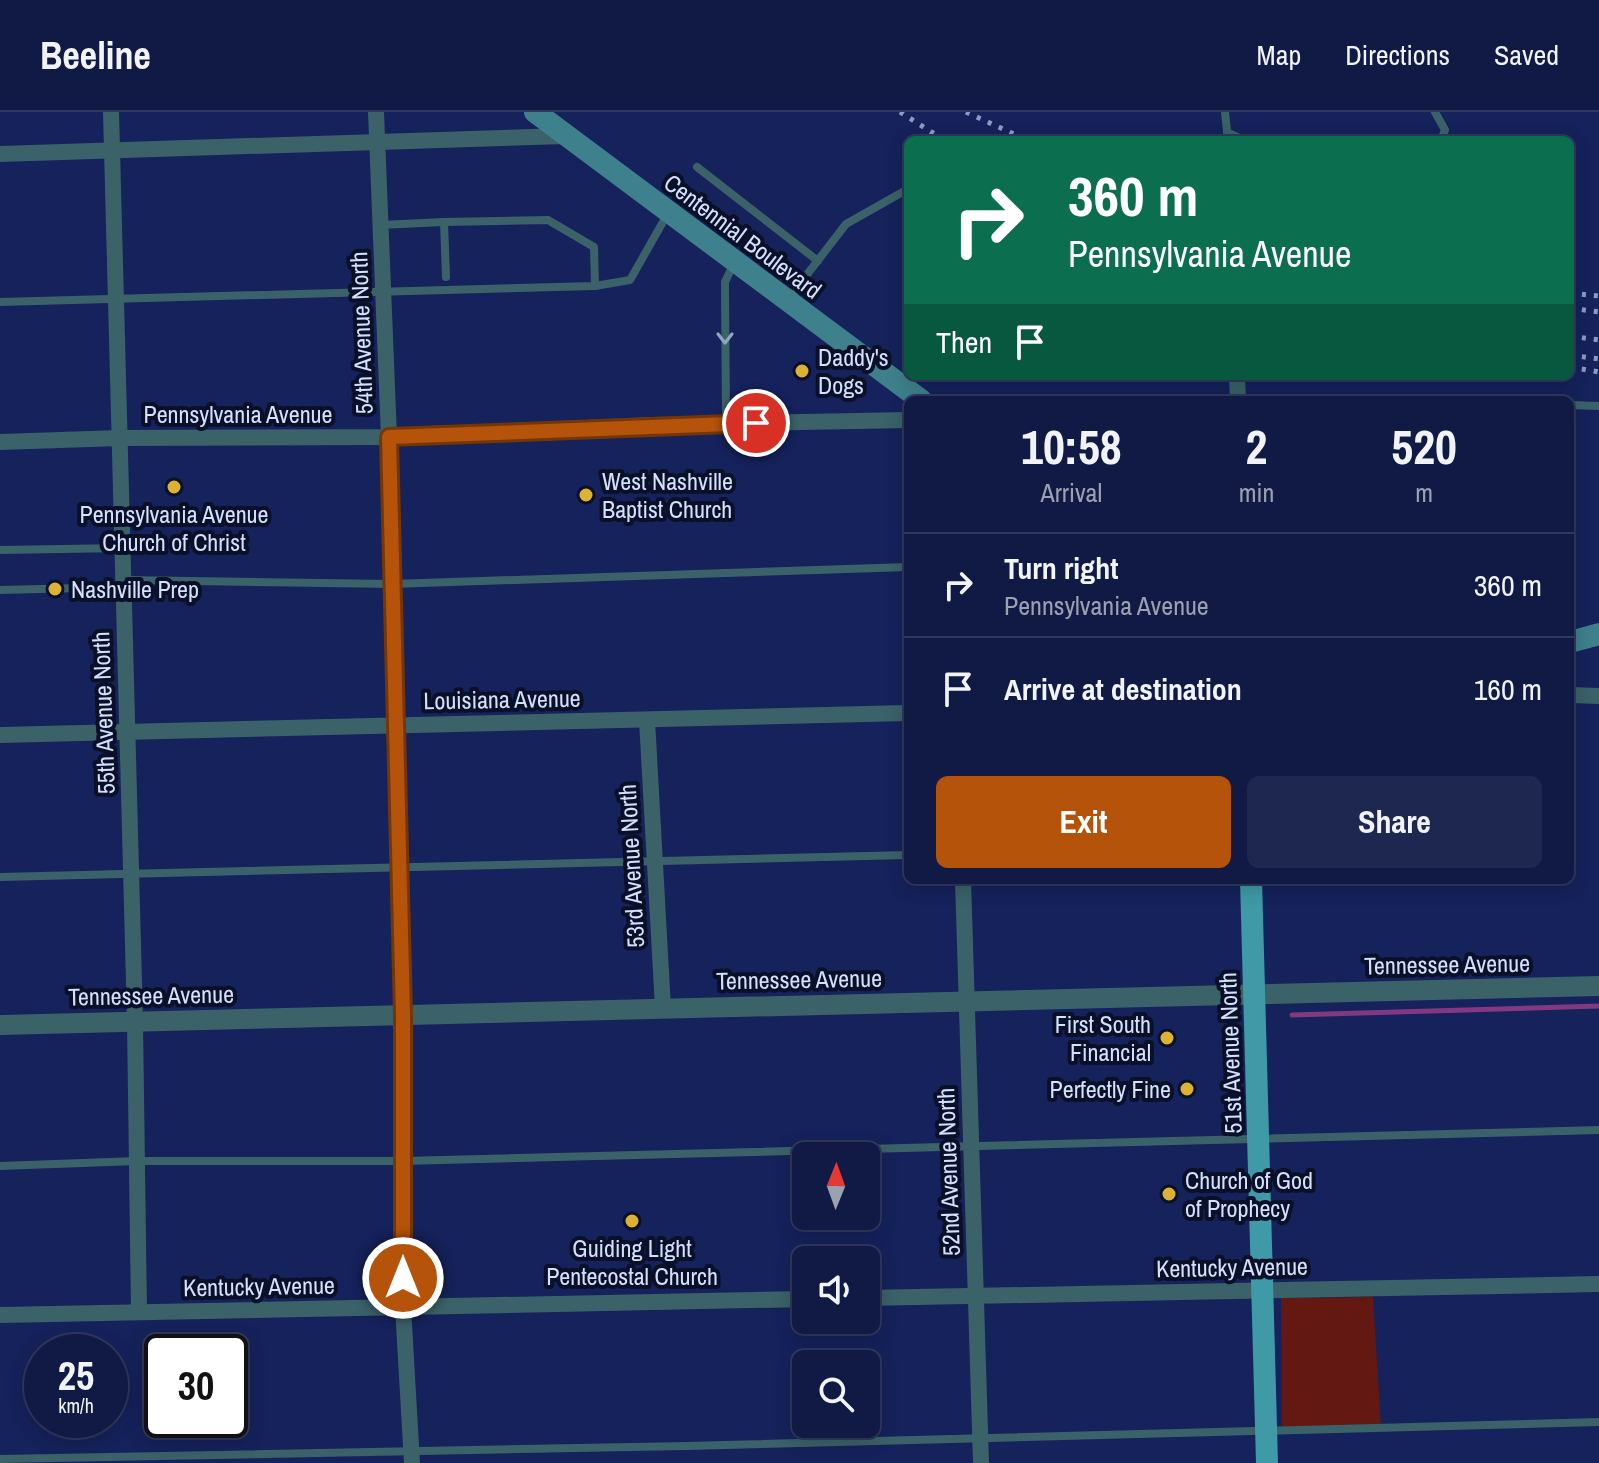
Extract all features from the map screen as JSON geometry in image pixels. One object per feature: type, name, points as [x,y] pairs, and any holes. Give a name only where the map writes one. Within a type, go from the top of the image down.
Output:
[{"type":"main road","name":"Centennial Boulevard","points":[[535,112],[915,396]]},
{"type":"main road","points":[[1574,641],[1599,634]]},
{"type":"main road","name":"51st Avenue North","points":[[1251,884],[1267,1463]]},
{"type":"street","name":"55th Avenue North","points":[[111,112],[135,1021],[139,1312]]},
{"type":"street","name":"54th Avenue North","points":[[376,112],[389,437],[400,867],[403,1307],[412,1456]]},
{"type":"street","points":[[0,154],[566,136]]},
{"type":"street","name":"Pennsylvania Avenue","points":[[0,442],[120,438],[389,437],[904,420]]},
{"type":"street","points":[[1574,695],[1599,696]]},
{"type":"street","name":"Louisiana Avenue","points":[[0,735],[904,713]]},
{"type":"street","name":"53rd Avenue North","points":[[647,720],[663,1008]]},
{"type":"street","name":"52nd Avenue North","points":[[963,884],[981,1463]]},
{"type":"street","name":"Tennessee Avenue","points":[[0,1025],[1599,986]]},
{"type":"street","name":"Kentucky Avenue","points":[[880,1298],[1599,1284]]},
{"type":"street","name":"Kentucky Avenue","points":[[0,1315],[792,1299]]},
{"type":"lane","points":[[1225,112],[1227,136]]},
{"type":"lane","points":[[1435,112],[1445,130],[1443,136]]},
{"type":"lane","points":[[697,167],[818,261]]},
{"type":"lane","points":[[786,302],[846,224],[904,191]]},
{"type":"lane","points":[[0,302],[595,286],[630,280],[669,212]]},
{"type":"lane","points":[[380,225],[548,220],[594,247],[595,286]]},
{"type":"lane","points":[[444,222],[446,277]]},
{"type":"lane","points":[[726,424],[725,282],[735,262]]},
{"type":"lane","points":[[1574,405],[1599,406]]},
{"type":"lane","points":[[0,550],[123,548]]},
{"type":"lane","points":[[0,590],[124,584],[392,584],[904,567]]},
{"type":"lane","points":[[0,877],[904,855]]},
{"type":"lane","points":[[0,1166],[137,1161],[403,1161],[1599,1130]]},
{"type":"lane","points":[[0,1459],[412,1456],[981,1436],[1599,1422]]},
{"type":"shaded area","points":[[1373,1297],[1381,1426],[1282,1428],[1281,1298]]},
{"type":"waterway","points":[[1292,1015],[1599,1006]]},
{"type":"railway","points":[[900,112],[938,136]]},
{"type":"railway","points":[[966,112],[1018,136]]},
{"type":"railway","points":[[1574,293],[1599,296]]},
{"type":"railway","points":[[1574,309],[1599,312]]},
{"type":"railway","points":[[1574,337],[1599,340]]},
{"type":"railway","points":[[1574,356],[1599,359]]},
{"type":"railway","points":[[1574,368],[1599,372]]},
{"type":"place","name":"Daddy's Dogs","points":[[802,371]]},
{"type":"place","name":"Pennsylvania Avenue Church of Christ","points":[[174,487]]},
{"type":"place","name":"West Nashville Baptist Church","points":[[586,495]]},
{"type":"place","name":"Nashville Prep","points":[[55,589]]},
{"type":"place","name":"First South Financial","points":[[1167,1038]]},
{"type":"place","name":"Perfectly Fine","points":[[1187,1089]]},
{"type":"place","name":"Church of God of Prophecy","points":[[1169,1194]]},
{"type":"place","name":"Guiding Light Pentecostal Church","points":[[632,1221]]},
{"type":"route","points":[[403,1278],[403,1015],[389,437],[756,423]]}]
